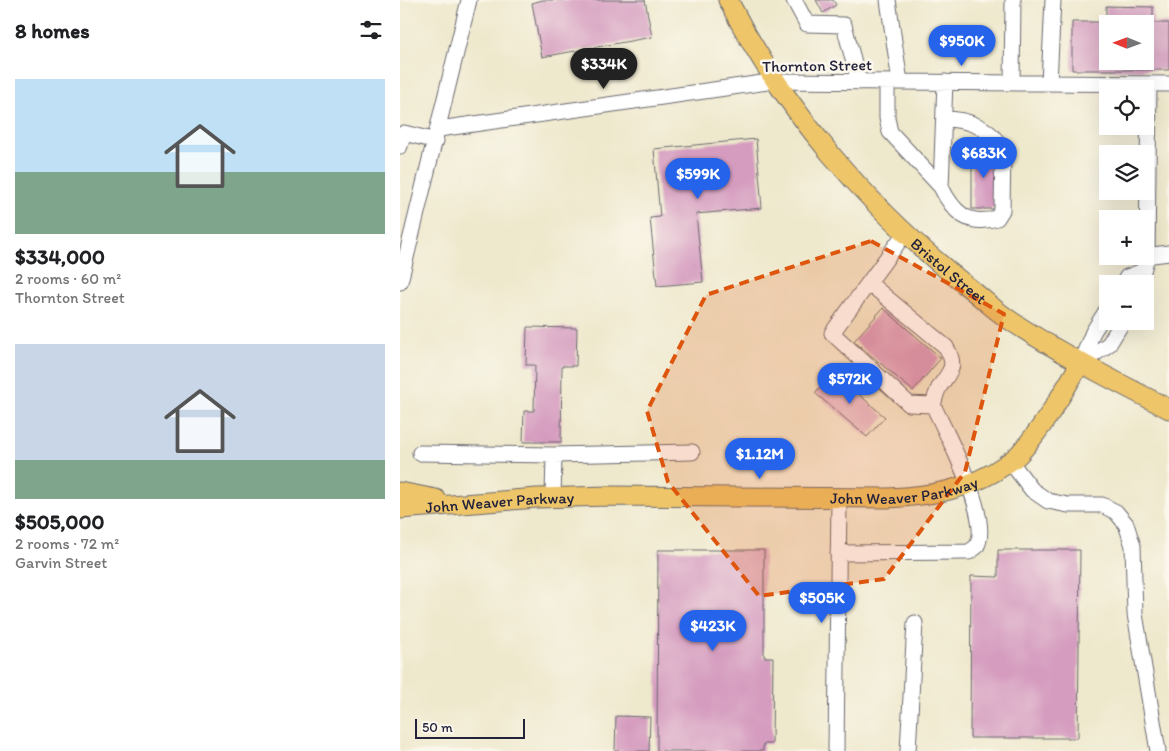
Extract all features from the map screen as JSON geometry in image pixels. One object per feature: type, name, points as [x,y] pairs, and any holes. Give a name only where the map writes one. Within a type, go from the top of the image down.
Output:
[{"type":"main road","name":"Bristol Street","points":[[728,0],[775,81],[829,152],[889,218],[1009,320],[1080,364],[1169,409]]},
{"type":"main road","name":"John Weaver Parkway","points":[[400,509],[608,496],[839,498],[919,497],[943,492],[970,484],[995,472],[1019,454],[1046,419],[1080,364]]},
{"type":"main road","points":[[400,492],[459,504]]},
{"type":"street","points":[[400,282],[404,247],[437,135],[469,0]]},
{"type":"street","points":[[794,0],[807,24],[844,25],[859,82]]},
{"type":"street","points":[[888,0],[893,82],[887,118],[890,132],[941,186],[948,202],[963,217],[987,221],[997,218],[1002,210],[1003,152],[1000,143],[984,128],[958,119],[944,119]]},
{"type":"street","points":[[1012,83],[1013,0]]},
{"type":"street","points":[[1049,83],[1053,0]]},
{"type":"street","name":"Thornton Street","points":[[437,135],[775,81],[1099,84]]},
{"type":"street","points":[[941,186],[945,82]]},
{"type":"street","name":"Thornton Street","points":[[1154,84],[1169,84]]},
{"type":"street","points":[[400,146],[404,133],[437,135]]},
{"type":"street","points":[[1144,267],[1148,135]]},
{"type":"street","points":[[905,232],[832,333],[909,404],[933,405]]},
{"type":"street","points":[[1129,275],[1169,253]]},
{"type":"street","points":[[838,553],[969,552],[976,547],[980,536],[970,484],[933,405],[939,388],[949,375],[952,364],[951,355],[946,347],[869,283]]},
{"type":"street","points":[[1080,364],[1099,322]]},
{"type":"street","points":[[1080,364],[1109,344],[1118,330]]},
{"type":"street","points":[[420,453],[554,455],[692,452]]},
{"type":"street","points":[[553,498],[554,455]]},
{"type":"street","points":[[1010,461],[1032,490],[1048,501],[1068,505],[1102,506],[1116,512],[1126,524],[1132,546],[1135,614],[1158,751]]},
{"type":"street","points":[[836,751],[839,498]]},
{"type":"street","points":[[908,751],[915,623]]},
{"type":"highlighted area","points":[[871,241],[1004,314],[965,472],[884,579],[759,596],[668,482],[647,411],[706,295]]},
{"type":"building","points":[[543,0],[645,0],[652,37],[542,57],[532,3]]},
{"type":"building","points":[[816,0],[833,0],[836,5],[823,13]]},
{"type":"building","points":[[1106,6],[1153,7],[1153,15],[1106,15]]},
{"type":"building","points":[[1072,22],[1099,22],[1099,70],[1072,70]]},
{"type":"building","points":[[1154,23],[1169,23],[1169,70],[1154,70]]},
{"type":"building","points":[[756,139],[762,208],[696,214],[703,282],[657,286],[650,218],[660,217],[654,149]]},
{"type":"building","points":[[972,150],[996,150],[995,209],[972,209]]},
{"type":"building","points":[[883,308],[941,358],[913,391],[854,341]]},
{"type":"building","points":[[527,327],[577,328],[576,366],[562,366],[561,442],[523,442],[524,411],[534,411],[535,365],[526,365]]},
{"type":"building","points":[[833,372],[885,417],[867,437],[815,393]]},
{"type":"building","points":[[658,550],[764,550],[764,657],[773,657],[772,744],[763,744],[763,751],[657,751]]},
{"type":"building","points":[[998,550],[1080,550],[1078,738],[970,738],[971,576],[998,577]]},
{"type":"building","points":[[616,716],[650,717],[649,751],[615,751]]}]
